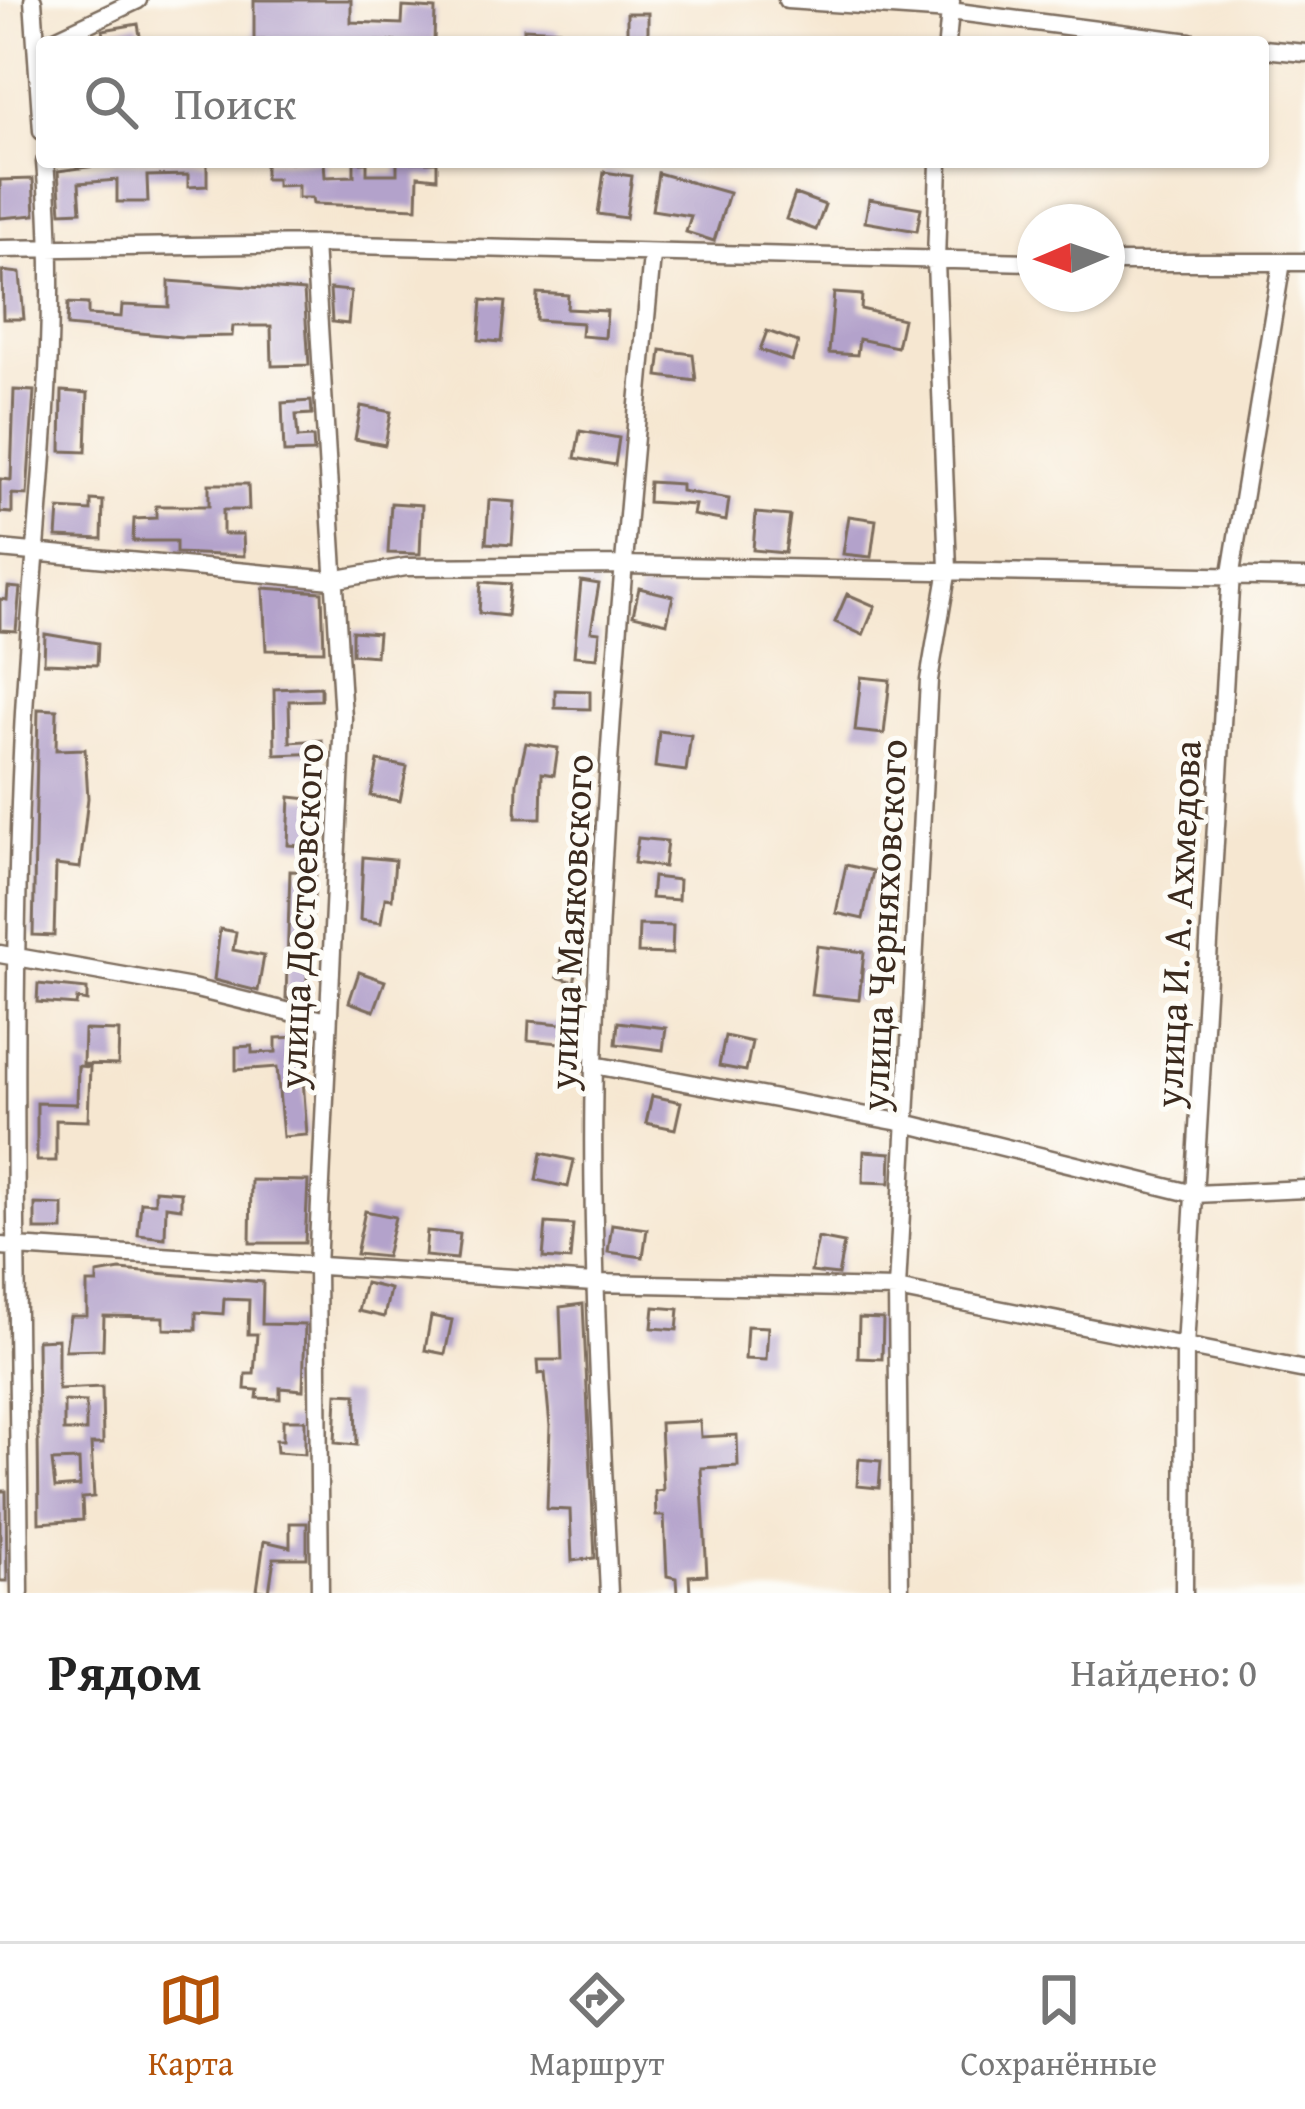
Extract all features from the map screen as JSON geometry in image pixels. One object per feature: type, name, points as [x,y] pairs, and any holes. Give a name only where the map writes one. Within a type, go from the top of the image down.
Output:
[{"type":"street","points":[[33,0],[40,36]]},
{"type":"street","points":[[61,36],[138,0]]},
{"type":"street","points":[[787,0],[951,6],[1150,36]]},
{"type":"street","points":[[948,36],[951,6]]},
{"type":"street","points":[[1269,50],[1305,53]]},
{"type":"street","points":[[20,1593],[9,1246],[9,957],[38,552],[53,250],[46,168]]},
{"type":"street","name":"улица Черняховского","points":[[900,1593],[897,1289],[929,680],[948,569],[937,262],[939,168]]},
{"type":"street","points":[[0,249],[314,244],[1017,262]]},
{"type":"street","name":"улица Достоевского","points":[[314,244],[343,718],[317,1267],[320,1593]]},
{"type":"street","name":"улица Маяковского","points":[[609,1593],[594,1283],[594,1065],[622,565],[652,256]]},
{"type":"street","points":[[1125,262],[1305,262]]},
{"type":"street","name":"улица И. А. Ахмедова","points":[[1184,1593],[1185,1347],[1231,578],[1282,262]]},
{"type":"street","points":[[0,549],[332,580],[406,567],[622,565],[1305,578]]},
{"type":"street","points":[[9,957],[192,988],[328,1021]]},
{"type":"street","points":[[594,1065],[905,1124],[1194,1194],[1305,1189]]},
{"type":"street","points":[[9,1246],[594,1283],[897,1289],[1305,1370]]},
{"type":"building","points":[[254,0],[351,0],[351,22],[402,24],[403,7],[435,9],[434,36],[254,36]]},
{"type":"building","points":[[627,13],[648,13],[648,36],[627,36]]},
{"type":"building","points":[[138,24],[140,36],[104,36],[103,30]]},
{"type":"building","points":[[524,28],[559,30],[558,36],[524,36]]},
{"type":"building","points":[[207,168],[207,186],[188,187],[188,175],[147,176],[148,202],[117,202],[117,180],[79,183],[81,211],[61,212],[58,171]]},
{"type":"building","points":[[265,168],[324,168],[325,177],[354,176],[354,168],[367,168],[367,174],[397,174],[397,168],[437,168],[437,178],[418,176],[417,208],[313,204],[312,198],[298,198],[298,185],[277,186],[277,179],[265,179]]},
{"type":"building","points":[[604,172],[632,176],[626,218],[598,214]]},
{"type":"building","points":[[658,173],[729,193],[714,241],[686,232],[691,216],[652,210]]},
{"type":"building","points":[[33,179],[35,215],[0,218],[0,180]]},
{"type":"building","points":[[795,194],[825,205],[816,230],[786,219]]},
{"type":"building","points":[[869,199],[921,208],[917,231],[865,222]]},
{"type":"building","points":[[2,271],[20,273],[24,319],[3,319]]},
{"type":"building","points":[[169,281],[304,291],[309,365],[272,366],[271,326],[233,326],[232,336],[182,337],[67,326],[68,303],[88,304],[88,315],[121,317],[122,305],[169,307]]},
{"type":"building","points":[[330,289],[351,291],[348,324],[332,322]]},
{"type":"building","points":[[537,293],[568,295],[567,309],[607,311],[605,338],[581,336],[582,323],[536,320]]},
{"type":"building","points":[[834,293],[862,295],[861,309],[903,319],[897,347],[859,339],[857,355],[829,353]]},
{"type":"building","points":[[482,300],[505,302],[501,342],[479,340]]},
{"type":"building","points":[[767,331],[798,342],[792,361],[760,350]]},
{"type":"building","points":[[661,350],[693,354],[696,381],[658,376]]},
{"type":"building","points":[[14,390],[34,391],[27,495],[12,494],[12,513],[0,512],[0,479],[11,480]]},
{"type":"building","points":[[62,391],[88,393],[86,452],[61,451]]},
{"type":"building","points":[[311,401],[312,414],[296,415],[298,438],[313,437],[314,452],[284,453],[282,403]]},
{"type":"building","points":[[361,406],[391,412],[385,445],[355,439]]},
{"type":"building","points":[[580,431],[619,438],[615,465],[575,458]]},
{"type":"building","points":[[649,482],[681,484],[681,491],[729,499],[726,521],[693,515],[695,505],[648,502]]},
{"type":"building","points":[[209,484],[248,484],[249,510],[223,510],[223,534],[243,534],[244,556],[176,553],[176,541],[133,541],[134,519],[156,518],[156,506],[209,506]]},
{"type":"building","points":[[91,500],[103,501],[102,539],[57,537],[59,509],[91,511]]},
{"type":"building","points":[[489,500],[515,502],[512,545],[486,543]]},
{"type":"building","points":[[391,503],[422,505],[420,554],[388,553]]},
{"type":"building","points":[[756,513],[790,516],[785,553],[753,550]]},
{"type":"building","points":[[849,516],[876,520],[871,557],[843,554]]},
{"type":"building","points":[[581,581],[599,584],[591,631],[600,632],[597,658],[574,656]]},
{"type":"building","points":[[481,582],[510,584],[507,616],[479,613]]},
{"type":"building","points":[[8,587],[20,588],[16,631],[0,630],[0,599],[7,600]]},
{"type":"building","points":[[263,588],[322,592],[324,651],[266,650]]},
{"type":"building","points":[[639,588],[673,596],[667,623],[633,615]]},
{"type":"building","points":[[847,594],[875,606],[863,635],[835,622]]},
{"type":"building","points":[[352,631],[378,633],[376,656],[352,654]]},
{"type":"building","points":[[45,634],[98,643],[97,665],[44,663]]},
{"type":"building","points":[[861,677],[890,680],[884,734],[855,731]]},
{"type":"building","points":[[321,687],[321,700],[289,701],[290,742],[322,740],[323,753],[275,755],[274,689]]},
{"type":"building","points":[[555,690],[590,691],[590,709],[555,708]]},
{"type":"building","points":[[38,709],[57,710],[56,750],[85,749],[88,798],[80,868],[56,865],[54,936],[33,935]]},
{"type":"building","points":[[659,731],[691,735],[686,771],[655,767]]},
{"type":"building","points":[[526,743],[558,748],[554,775],[542,773],[541,818],[516,818],[517,783]]},
{"type":"building","points":[[378,761],[407,767],[400,801],[371,796]]},
{"type":"building","points":[[290,797],[319,800],[317,847],[288,845]]},
{"type":"building","points":[[638,838],[667,841],[664,867],[634,863]]},
{"type":"building","points":[[363,857],[395,860],[392,899],[385,898],[381,923],[360,920]]},
{"type":"building","points":[[846,865],[873,871],[863,919],[836,913]]},
{"type":"building","points":[[290,871],[316,872],[305,1003],[286,998]]},
{"type":"building","points":[[653,877],[679,880],[678,900],[651,898]]},
{"type":"building","points":[[639,925],[673,926],[672,954],[638,953]]},
{"type":"building","points":[[220,929],[236,932],[233,950],[264,956],[258,991],[214,980]]},
{"type":"building","points":[[817,946],[864,952],[859,1000],[811,995]]},
{"type":"building","points":[[563,950],[581,954],[574,982],[557,977]]},
{"type":"building","points":[[359,972],[385,981],[374,1011],[349,1002]]},
{"type":"building","points":[[38,984],[87,989],[87,1001],[77,999],[76,1005],[37,1002]]},
{"type":"building","points":[[529,1021],[573,1025],[571,1044],[528,1040]]},
{"type":"building","points":[[618,1022],[666,1028],[663,1050],[616,1044]]},
{"type":"building","points":[[84,1030],[119,1031],[118,1065],[83,1064]]},
{"type":"building","points":[[725,1036],[752,1042],[746,1071],[719,1066]]},
{"type":"building","points":[[300,1037],[307,1135],[283,1137],[277,1067],[236,1070],[236,1047],[252,1046],[252,1053],[276,1052],[276,1038]]},
{"type":"building","points":[[78,1066],[90,1067],[88,1121],[56,1120],[56,1161],[37,1161],[37,1103],[77,1104]]},
{"type":"building","points":[[652,1096],[681,1102],[675,1129],[646,1123]]},
{"type":"building","points":[[864,1151],[891,1153],[890,1183],[863,1182]]},
{"type":"building","points":[[541,1153],[574,1160],[568,1187],[536,1180]]},
{"type":"building","points":[[251,1180],[308,1181],[305,1243],[250,1243]]},
{"type":"building","points":[[155,1190],[181,1192],[181,1208],[166,1206],[165,1238],[138,1235],[141,1202],[155,1203]]},
{"type":"building","points":[[35,1204],[63,1205],[63,1230],[35,1230]]},
{"type":"building","points":[[365,1211],[395,1217],[386,1257],[356,1254]]},
{"type":"building","points":[[546,1223],[573,1225],[570,1260],[543,1258]]},
{"type":"building","points":[[612,1224],[647,1229],[643,1257],[608,1252]]},
{"type":"building","points":[[427,1231],[460,1234],[457,1259],[425,1256]]},
{"type":"building","points":[[818,1238],[844,1243],[838,1275],[811,1272]]},
{"type":"building","points":[[120,1270],[263,1282],[262,1324],[305,1325],[303,1390],[280,1388],[280,1399],[257,1398],[258,1390],[245,1389],[246,1374],[254,1374],[257,1334],[248,1334],[249,1300],[224,1299],[223,1314],[196,1312],[196,1330],[164,1329],[164,1317],[104,1316],[103,1349],[65,1350],[70,1316],[87,1316],[87,1283],[97,1283],[97,1274]]},
{"type":"building","points":[[365,1283],[390,1289],[384,1317],[358,1311]]},
{"type":"building","points":[[583,1304],[595,1558],[572,1561],[570,1510],[547,1509],[550,1426],[545,1373],[539,1374],[538,1360],[562,1360],[560,1307]]},
{"type":"building","points":[[654,1307],[679,1309],[677,1330],[652,1328]]},
{"type":"building","points":[[431,1316],[452,1320],[445,1354],[425,1350]]},
{"type":"building","points":[[859,1318],[883,1319],[882,1359],[858,1358]]},
{"type":"building","points":[[747,1326],[768,1327],[766,1360],[745,1359]]},
{"type":"building","points":[[58,1339],[58,1389],[102,1387],[103,1444],[91,1444],[94,1497],[82,1498],[83,1520],[39,1523],[37,1340]],"holes":[[[64,1401],[86,1402],[86,1431],[64,1431]],[[79,1460],[80,1486],[55,1488],[52,1461]]]},
{"type":"building","points":[[337,1393],[356,1394],[357,1445],[335,1443]]},
{"type":"building","points":[[283,1420],[305,1420],[305,1454],[277,1452],[276,1440],[283,1440]]},
{"type":"building","points":[[700,1421],[701,1437],[737,1435],[738,1466],[701,1468],[707,1575],[689,1576],[690,1593],[677,1593],[676,1578],[667,1576],[664,1516],[656,1516],[655,1491],[663,1490],[660,1423]]},
{"type":"building","points":[[859,1459],[881,1461],[879,1488],[857,1486]]},
{"type":"building","points":[[0,1491],[6,1491],[7,1581],[0,1581]]},
{"type":"building","points":[[290,1523],[307,1523],[307,1558],[274,1558],[269,1592],[257,1590],[264,1541],[290,1547]]}]
